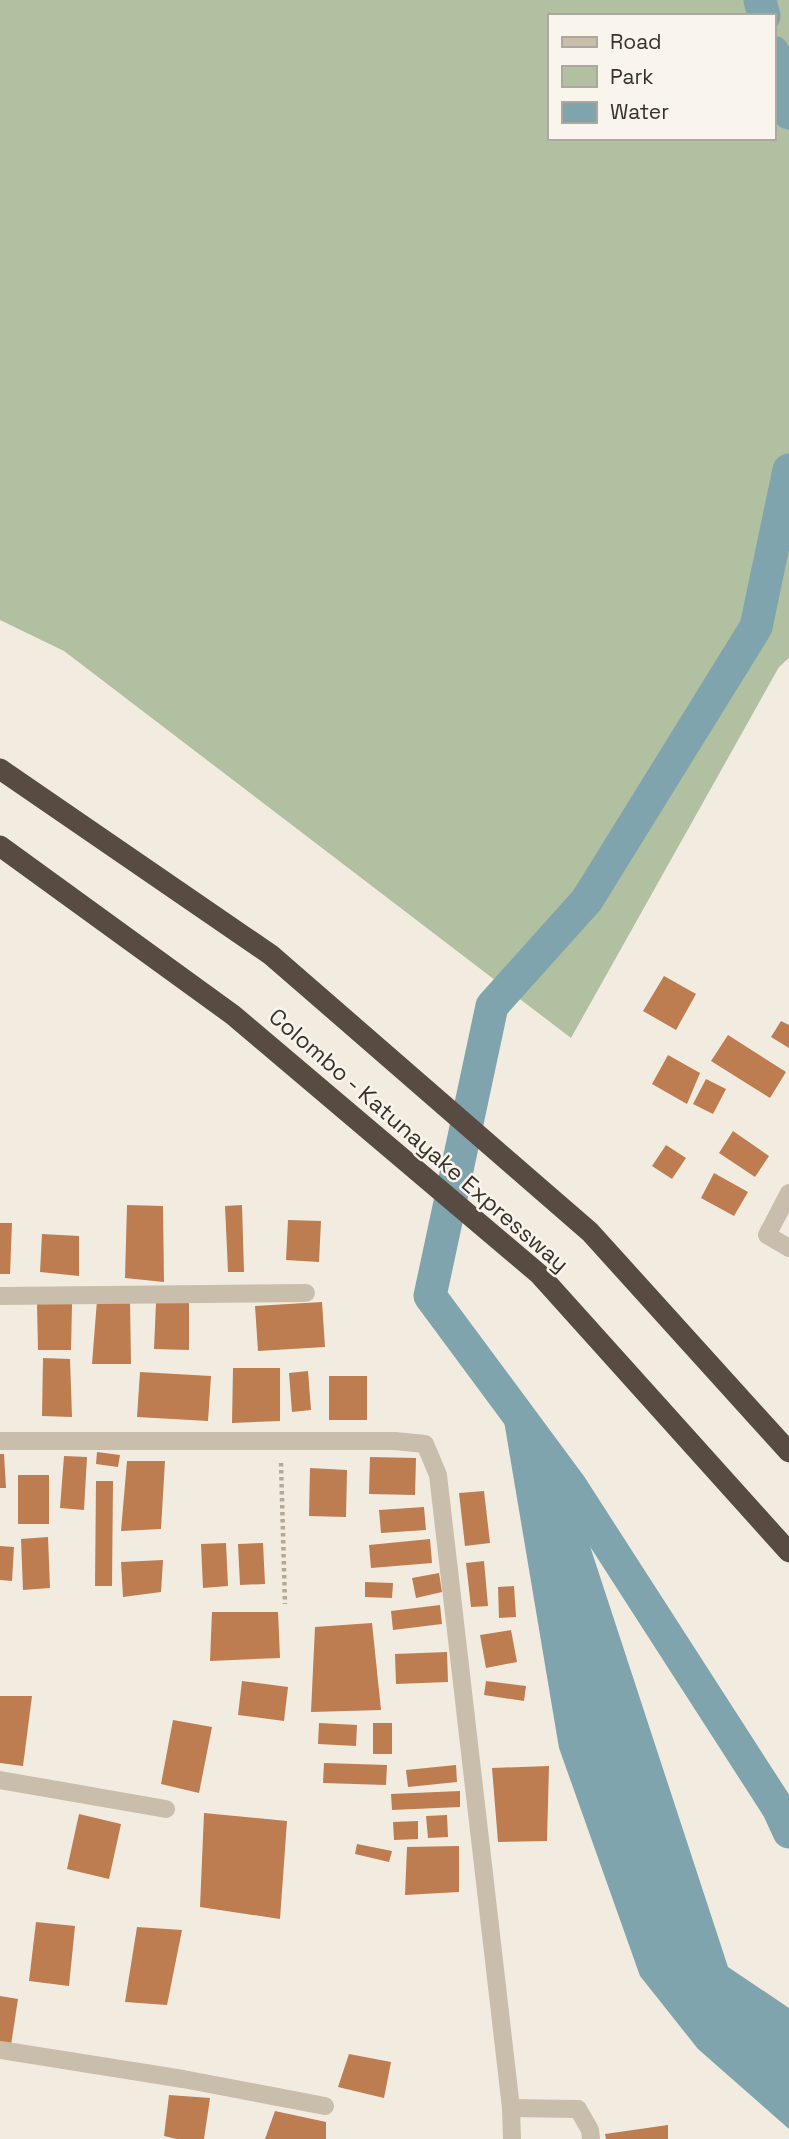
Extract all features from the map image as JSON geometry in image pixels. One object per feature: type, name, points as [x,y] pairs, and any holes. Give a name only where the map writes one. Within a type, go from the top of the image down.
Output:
[{"type":"highway","name":"Colombo - Katunayake Expressway","points":[[0,769],[271,956],[590,1232],[789,1452]]},
{"type":"highway","name":"Colombo - Katunayake Expressway","points":[[0,846],[233,1015],[539,1275],[789,1552]]},
{"type":"street","points":[[789,1193],[767,1235],[789,1248]]},
{"type":"street","points":[[0,1296],[306,1293]]},
{"type":"street","points":[[0,1441],[395,1441],[425,1444],[438,1475],[511,2108],[512,2139]]},
{"type":"street","points":[[0,1780],[166,1809]]},
{"type":"street","points":[[0,2050],[183,2079],[325,2106]]},
{"type":"street","points":[[511,2108],[578,2109],[590,2130],[591,2139]]},
{"type":"path","points":[[281,1441],[285,1604]]},
{"type":"green space","points":[[0,0],[789,0],[789,658],[779,667],[571,1038],[64,651],[0,620]]},
{"type":"water","points":[[502,1409],[570,1485],[728,1967],[789,2008],[789,2129],[698,2049],[640,1976],[559,1748]]},
{"type":"building","points":[[664,976],[696,994],[676,1030],[643,1011]]},
{"type":"building","points":[[781,1021],[789,1025],[789,1048],[771,1037]]},
{"type":"building","points":[[728,1035],[786,1072],[770,1098],[711,1061]]},
{"type":"building","points":[[668,1055],[700,1073],[687,1104],[652,1084]]},
{"type":"building","points":[[706,1079],[726,1089],[713,1114],[693,1104]]},
{"type":"building","points":[[733,1131],[769,1156],[755,1177],[719,1153]]},
{"type":"building","points":[[666,1145],[686,1158],[672,1179],[652,1166]]},
{"type":"building","points":[[714,1173],[748,1192],[734,1216],[701,1198]]},
{"type":"building","points":[[127,1205],[163,1206],[164,1282],[125,1278]]},
{"type":"building","points":[[242,1205],[244,1272],[228,1272],[225,1206]]},
{"type":"building","points":[[288,1220],[321,1221],[319,1262],[286,1260]]},
{"type":"building","points":[[0,1223],[12,1223],[10,1274],[0,1274]]},
{"type":"building","points":[[42,1234],[79,1236],[79,1276],[40,1272]]},
{"type":"building","points":[[97,1300],[130,1301],[131,1364],[92,1364]]},
{"type":"building","points":[[322,1302],[325,1347],[258,1351],[255,1306]]},
{"type":"building","points":[[37,1303],[72,1304],[71,1350],[38,1350]]},
{"type":"building","points":[[156,1303],[189,1303],[189,1350],[154,1349]]},
{"type":"building","points":[[43,1358],[70,1359],[72,1417],[42,1416]]},
{"type":"building","points":[[233,1368],[280,1368],[280,1421],[232,1423]]},
{"type":"building","points":[[308,1371],[311,1410],[292,1412],[289,1373]]},
{"type":"building","points":[[140,1372],[211,1376],[208,1421],[137,1417]]},
{"type":"building","points":[[329,1376],[367,1376],[367,1420],[329,1420]]},
{"type":"building","points":[[97,1452],[120,1455],[118,1467],[96,1464]]},
{"type":"building","points":[[0,1454],[4,1454],[6,1488],[0,1488]]},
{"type":"building","points":[[64,1456],[87,1457],[84,1510],[60,1508]]},
{"type":"building","points":[[370,1457],[416,1458],[415,1495],[369,1494]]},
{"type":"building","points":[[127,1461],[165,1461],[161,1529],[121,1531]]},
{"type":"building","points":[[310,1468],[347,1470],[346,1517],[309,1516]]},
{"type":"building","points":[[18,1475],[49,1475],[49,1524],[18,1524]]},
{"type":"building","points":[[96,1481],[113,1481],[112,1586],[95,1586]]},
{"type":"building","points":[[484,1491],[490,1543],[465,1546],[459,1493]]},
{"type":"building","points":[[424,1507],[426,1530],[381,1533],[379,1510]]},
{"type":"building","points":[[48,1537],[50,1588],[23,1590],[21,1539]]},
{"type":"building","points":[[430,1539],[432,1563],[371,1568],[369,1545]]},
{"type":"building","points":[[226,1543],[228,1586],[203,1588],[201,1544]]},
{"type":"building","points":[[263,1543],[265,1584],[240,1585],[238,1544]]},
{"type":"building","points":[[0,1546],[14,1547],[12,1581],[0,1580]]},
{"type":"building","points":[[163,1560],[161,1592],[123,1597],[121,1562]]},
{"type":"building","points":[[484,1561],[488,1606],[471,1607],[466,1563]]},
{"type":"building","points":[[439,1573],[442,1592],[416,1598],[412,1578]]},
{"type":"building","points":[[365,1582],[393,1583],[392,1598],[365,1597]]},
{"type":"building","points":[[514,1586],[516,1617],[499,1618],[498,1587]]},
{"type":"building","points":[[440,1605],[442,1624],[393,1630],[391,1611]]},
{"type":"building","points":[[212,1612],[278,1612],[280,1658],[210,1661]]},
{"type":"building","points":[[372,1623],[381,1710],[311,1712],[315,1627]]},
{"type":"building","points":[[511,1630],[517,1662],[486,1668],[480,1635]]},
{"type":"building","points":[[447,1652],[448,1682],[396,1684],[395,1654]]},
{"type":"building","points":[[242,1681],[288,1687],[284,1721],[238,1715]]},
{"type":"building","points":[[486,1681],[526,1686],[524,1701],[484,1695]]},
{"type":"building","points":[[0,1696],[32,1696],[23,1766],[0,1763]]},
{"type":"building","points":[[173,1720],[212,1727],[199,1793],[161,1784]]},
{"type":"building","points":[[319,1723],[357,1725],[356,1746],[318,1744]]},
{"type":"building","points":[[373,1723],[392,1723],[392,1754],[373,1754]]},
{"type":"building","points":[[324,1763],[387,1765],[386,1785],[323,1783]]},
{"type":"building","points":[[456,1765],[457,1782],[408,1787],[406,1770]]},
{"type":"building","points":[[549,1766],[547,1841],[498,1842],[492,1768]]},
{"type":"building","points":[[460,1791],[460,1807],[392,1810],[391,1794]]},
{"type":"building","points":[[204,1813],[287,1821],[280,1919],[200,1907]]},
{"type":"building","points":[[79,1814],[121,1824],[109,1879],[67,1869]]},
{"type":"building","points":[[447,1815],[448,1837],[428,1838],[426,1816]]},
{"type":"building","points":[[418,1821],[418,1839],[394,1840],[393,1822]]},
{"type":"building","points":[[357,1844],[392,1851],[389,1862],[355,1854]]},
{"type":"building","points":[[459,1846],[459,1892],[405,1895],[407,1847]]},
{"type":"building","points":[[36,1922],[75,1926],[69,1986],[29,1981]]},
{"type":"building","points":[[137,1927],[182,1930],[167,2005],[125,2002]]},
{"type":"building","points":[[0,1996],[18,1999],[11,2045],[0,2043]]},
{"type":"building","points":[[349,2054],[391,2062],[384,2098],[338,2087]]},
{"type":"building","points":[[169,2095],[210,2098],[204,2139],[164,2136]]},
{"type":"building","points":[[275,2111],[326,2122],[326,2139],[265,2139]]},
{"type":"building","points":[[668,2125],[668,2139],[606,2139],[605,2134]]},
{"type":"waterway","points":[[760,0],[764,14]]},
{"type":"waterway","points":[[775,60],[789,113]]},
{"type":"waterway","points":[[789,470],[756,627],[587,900],[492,1006],[430,1296],[570,1485],[778,1808],[789,1832]]}]
